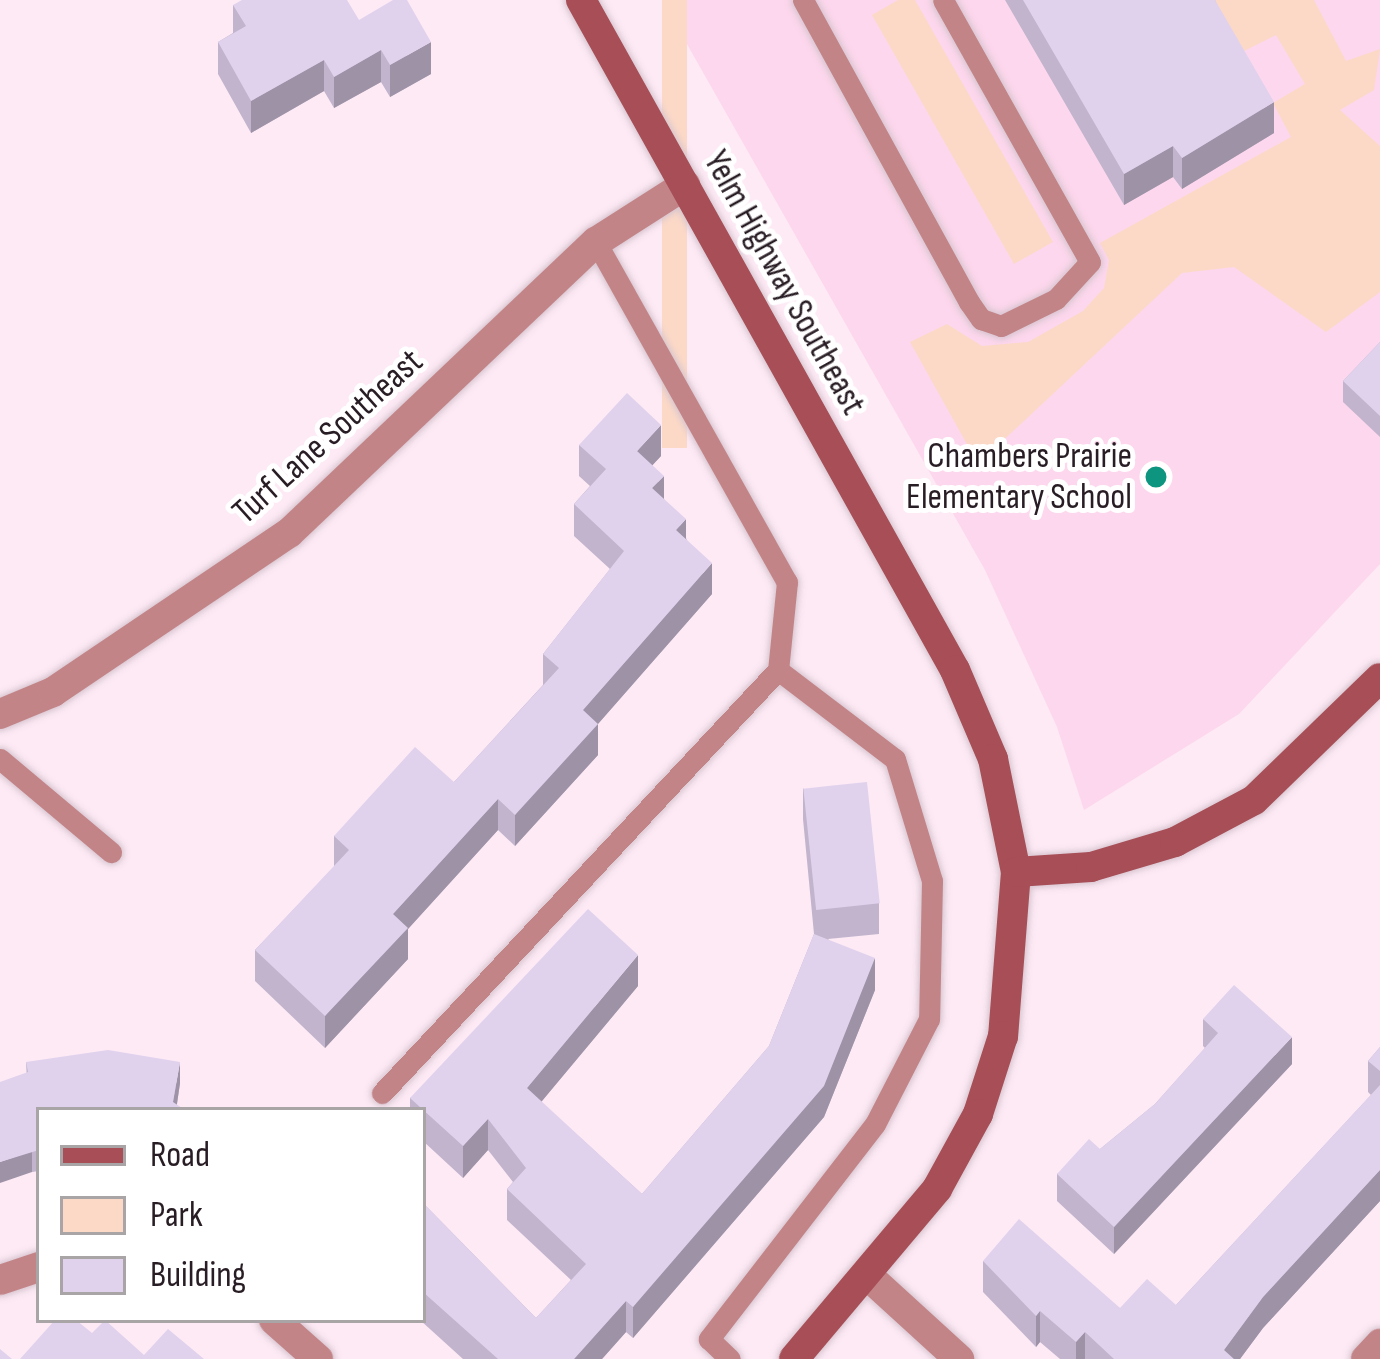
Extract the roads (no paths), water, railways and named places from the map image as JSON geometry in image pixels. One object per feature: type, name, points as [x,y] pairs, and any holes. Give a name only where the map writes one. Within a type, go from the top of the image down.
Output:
[{"type":"main road","name":"Yelm Highway Southeast","points":[[581,0],[955,670],[994,759],[1016,872],[1003,1036],[978,1114],[937,1189],[794,1359]]},
{"type":"main road","points":[[1016,872],[1091,866],[1175,842],[1254,800],[1380,678]]},
{"type":"street","name":"Turf Lane Southeast","points":[[0,714],[52,692],[289,533],[596,242],[685,185]]},
{"type":"street","points":[[0,1280],[36,1268]]},
{"type":"street","points":[[867,1275],[959,1359]]},
{"type":"street","points":[[277,1323],[318,1359]]},
{"type":"street","points":[[1366,1359],[1380,1344]]},
{"type":"lane","points":[[802,0],[969,302],[981,319],[1001,326],[1056,299],[1090,262],[943,0]]},
{"type":"lane","points":[[382,1093],[778,670],[787,582],[596,242]]},
{"type":"lane","points":[[730,1359],[709,1339],[875,1124],[929,1019],[932,881],[895,759],[778,670]]},
{"type":"lane","points":[[0,759],[111,852]]},
{"type":"place","name":"Chambers Prairie Elementary School","points":[[1156,477]]}]
